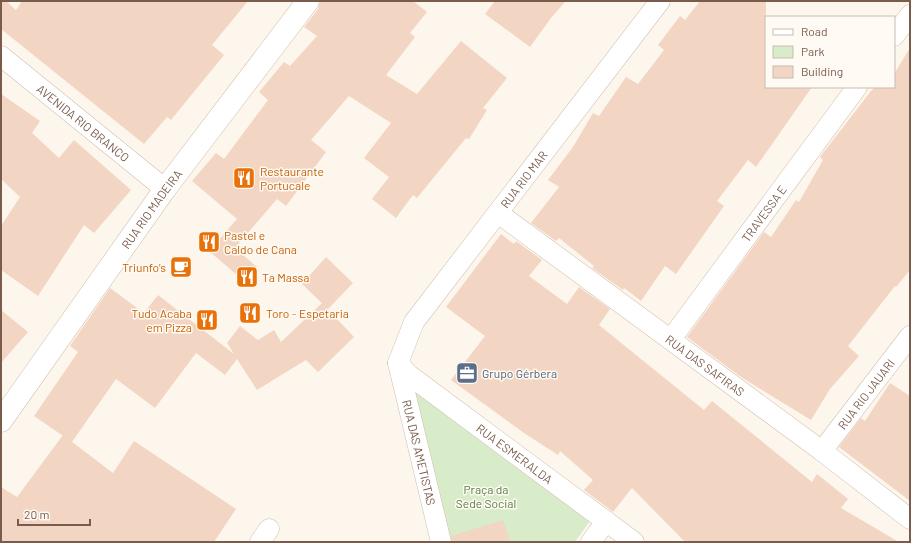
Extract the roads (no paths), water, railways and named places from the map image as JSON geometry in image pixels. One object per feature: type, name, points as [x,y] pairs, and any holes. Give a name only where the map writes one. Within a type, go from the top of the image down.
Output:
[{"type":"street","name":"RUA RIO MADEIRA","points":[[1,421],[165,189],[308,1]]},
{"type":"street","name":"RUA RIO MAR","points":[[398,362],[414,322],[660,1]]},
{"type":"street","points":[[895,35],[910,15]]},
{"type":"street","name":"AVENIDA RIO BRANCO","points":[[1,56],[165,189]]},
{"type":"street","name":"TRAVESSA E","points":[[671,339],[856,88]]},
{"type":"street","name":"RUA DAS SAFIRAS","points":[[498,213],[822,451],[910,519]]},
{"type":"street","name":"RUA RIO JAUARI","points":[[822,451],[910,336]]},
{"type":"street","name":"RUA ESMERALDA","points":[[398,362],[409,375],[634,542]]},
{"type":"street","name":"RUA DAS AMETISTAS","points":[[398,362],[441,542]]},
{"type":"street","points":[[591,542],[606,521]]},
{"type":"place","name":"Restaurante Portucale","points":[[244,178]]},
{"type":"place","name":"Pastel e Caldo de Cana","points":[[209,242]]},
{"type":"place","name":"Triunfo's","points":[[181,267]]},
{"type":"place","name":"Ta Massa","points":[[247,277]]},
{"type":"place","name":"Toro - Espetaria","points":[[250,313]]},
{"type":"place","name":"Tudo Acaba em Pizza","points":[[207,320]]},
{"type":"place","name":"Grupo Gérbera","points":[[467,373]]},
{"type":"park label","name":"Praça da Sede Social","points":[[486,496]]}]
